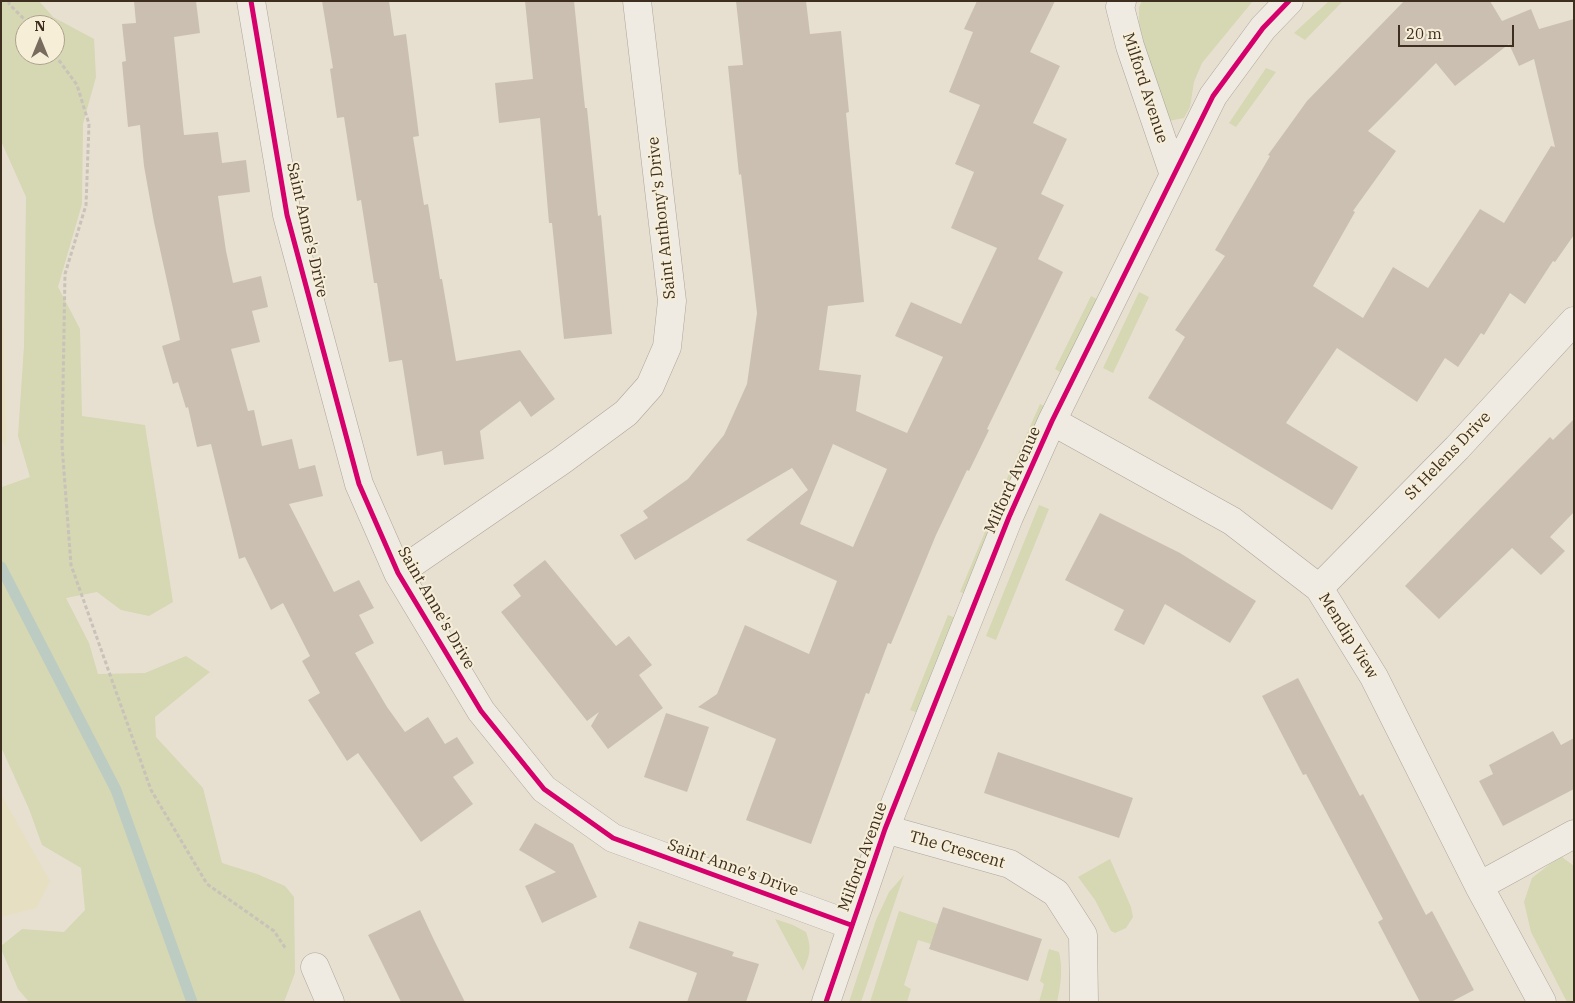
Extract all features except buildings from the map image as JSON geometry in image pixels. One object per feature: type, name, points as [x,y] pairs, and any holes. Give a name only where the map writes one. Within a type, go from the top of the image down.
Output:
[{"type":"street","name":"Saint Anne's Drive","points":[[251,1],[287,215],[359,484],[398,574],[481,711],[544,789],[613,838],[851,925]]},
{"type":"street","name":"Saint Anthony's Drive","points":[[398,574],[626,414],[650,386],[667,348],[672,301],[638,1]]},
{"type":"street","name":"Milford Avenue","points":[[1122,1],[1120,8],[1130,46],[1174,174]]},
{"type":"street","name":"Milford Avenue","points":[[826,1002],[885,829],[1009,517],[1052,421],[1213,96],[1263,28],[1289,1]]},
{"type":"street","name":"St Helens Drive","points":[[1319,588],[1457,448],[1574,322]]},
{"type":"street","name":"Mendip View","points":[[1052,421],[1232,521],[1319,588],[1374,677],[1479,886],[1542,1002]]},
{"type":"street","name":"The Crescent","points":[[885,829],[1010,864],[1056,893],[1083,935],[1084,1002]]},
{"type":"street","points":[[1479,886],[1574,834]]},
{"type":"street","points":[[315,967],[330,1002]]},
{"type":"path","points":[[9,1],[9,4],[20,15]]},
{"type":"path","points":[[63,65],[77,84],[89,124],[86,205],[65,274],[62,445],[71,565],[151,790],[207,884],[274,931],[295,963],[315,967]]},
{"type":"shaded area","points":[[1,216],[6,447],[1,439]]},
{"type":"shaded area","points":[[1,794],[50,881],[37,908],[1,917]]},
{"type":"green space","points":[[1,1],[39,1],[51,15],[15,15],[15,65],[65,65],[65,23],[94,39],[96,77],[83,124],[82,204],[58,287],[80,329],[82,416],[145,425],[173,602],[149,616],[121,610],[97,592],[66,598],[89,643],[98,674],[145,673],[186,656],[210,672],[155,717],[156,737],[203,788],[222,863],[257,874],[285,886],[294,897],[295,973],[284,1002],[29,1002],[18,989],[1,949],[1,946],[22,929],[64,932],[85,910],[81,868],[42,845],[29,809],[1,747],[1,486],[30,477],[18,436],[24,346],[26,197],[1,141]]},
{"type":"green space","points":[[1142,1],[1253,1],[1202,63],[1194,82],[1190,107],[1184,118],[1169,121],[1139,33],[1139,7]]},
{"type":"green space","points":[[1329,1],[1343,1],[1305,40],[1294,33]]},
{"type":"green space","points":[[1266,68],[1276,72],[1236,127],[1229,123]]},
{"type":"green space","points":[[1139,292],[1149,297],[1113,373],[1103,368]]},
{"type":"green space","points":[[1091,296],[1101,301],[1065,375],[1055,369]]},
{"type":"green space","points":[[1040,404],[1048,408],[1014,485],[1006,481]]},
{"type":"green space","points":[[1039,505],[1049,509],[996,640],[986,636]]},
{"type":"green space","points":[[990,520],[1000,524],[970,595],[960,592]]},
{"type":"green space","points":[[948,615],[956,618],[918,713],[910,710]]},
{"type":"green space","points":[[1562,857],[1574,866],[1574,1002],[1567,1002],[1531,932],[1524,902],[1532,878]]},
{"type":"green space","points":[[1110,859],[1131,907],[1133,917],[1126,928],[1115,933],[1111,931],[1095,900],[1078,877]]},
{"type":"green space","points":[[904,875],[861,1002],[849,1002],[876,920],[889,892]]},
{"type":"green space","points":[[899,911],[938,924],[931,944],[918,940],[904,985],[911,989],[907,1002],[870,1002]]},
{"type":"green space","points":[[775,919],[806,932],[809,952],[803,971]]},
{"type":"green space","points":[[1049,949],[1059,952],[1060,958],[1061,971],[1057,1002],[1039,1002],[1044,984],[1040,981]]},
{"type":"waterway","points":[[1,567],[116,790],[192,1002]]},
{"type":"cycle path","points":[[251,1],[287,215],[359,484],[398,573],[481,711],[544,789],[613,838],[851,925]]},
{"type":"cycle path","points":[[826,1002],[885,829],[1009,517],[1052,421],[1213,96],[1263,28],[1289,1]]}]
